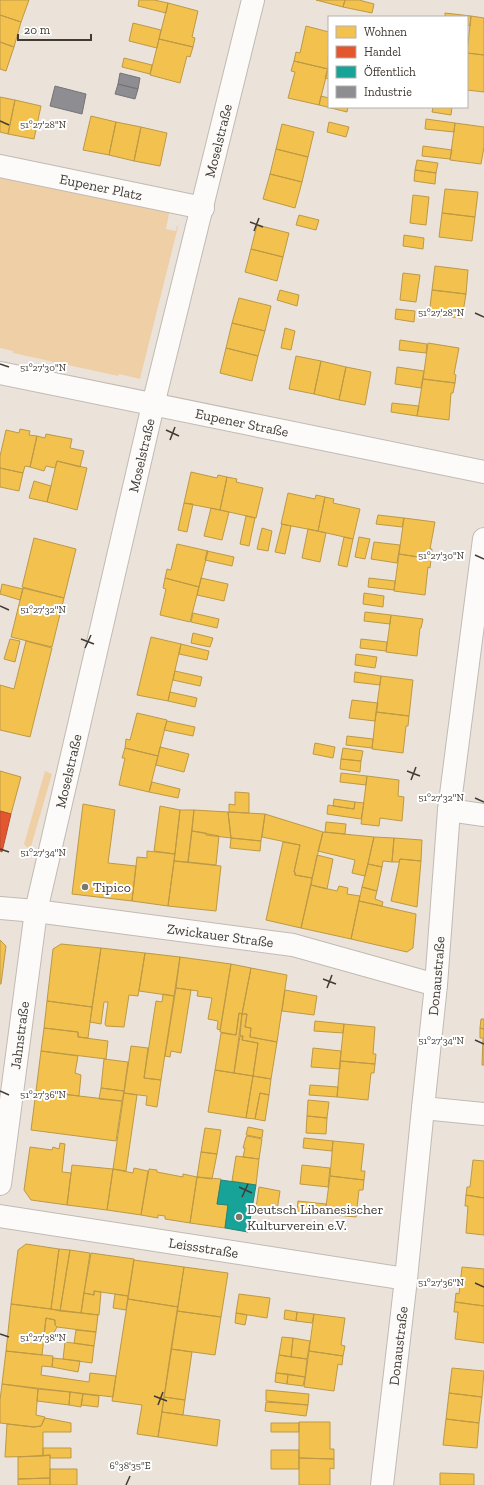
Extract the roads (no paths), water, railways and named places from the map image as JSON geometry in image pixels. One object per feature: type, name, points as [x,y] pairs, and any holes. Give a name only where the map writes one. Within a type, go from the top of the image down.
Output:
[{"type":"street","name":"Moselstraße","points":[[36,911],[153,405],[203,208],[252,0]]},
{"type":"street","name":"Eupener Platz","points":[[0,166],[203,208]]},
{"type":"street","name":"Eupener Straße","points":[[0,373],[484,472]]},
{"type":"street","name":"Donaustraße","points":[[382,1485],[406,1279],[436,985],[449,810],[484,539]]},
{"type":"street","points":[[449,810],[484,815]]},
{"type":"street","name":"Zwickauer Straße","points":[[0,908],[36,911],[293,945],[436,985]]},
{"type":"street","name":"Jahnstraße","points":[[0,1184],[36,911]]},
{"type":"street","points":[[423,1108],[484,1114]]},
{"type":"street","name":"Leissstraße","points":[[0,1216],[406,1279]]},
{"type":"place","name":"Tipico","points":[[85,887]]},
{"type":"place","name":"Deutsch Libanesischer Kulturverein e.V.","points":[[239,1217]]}]
